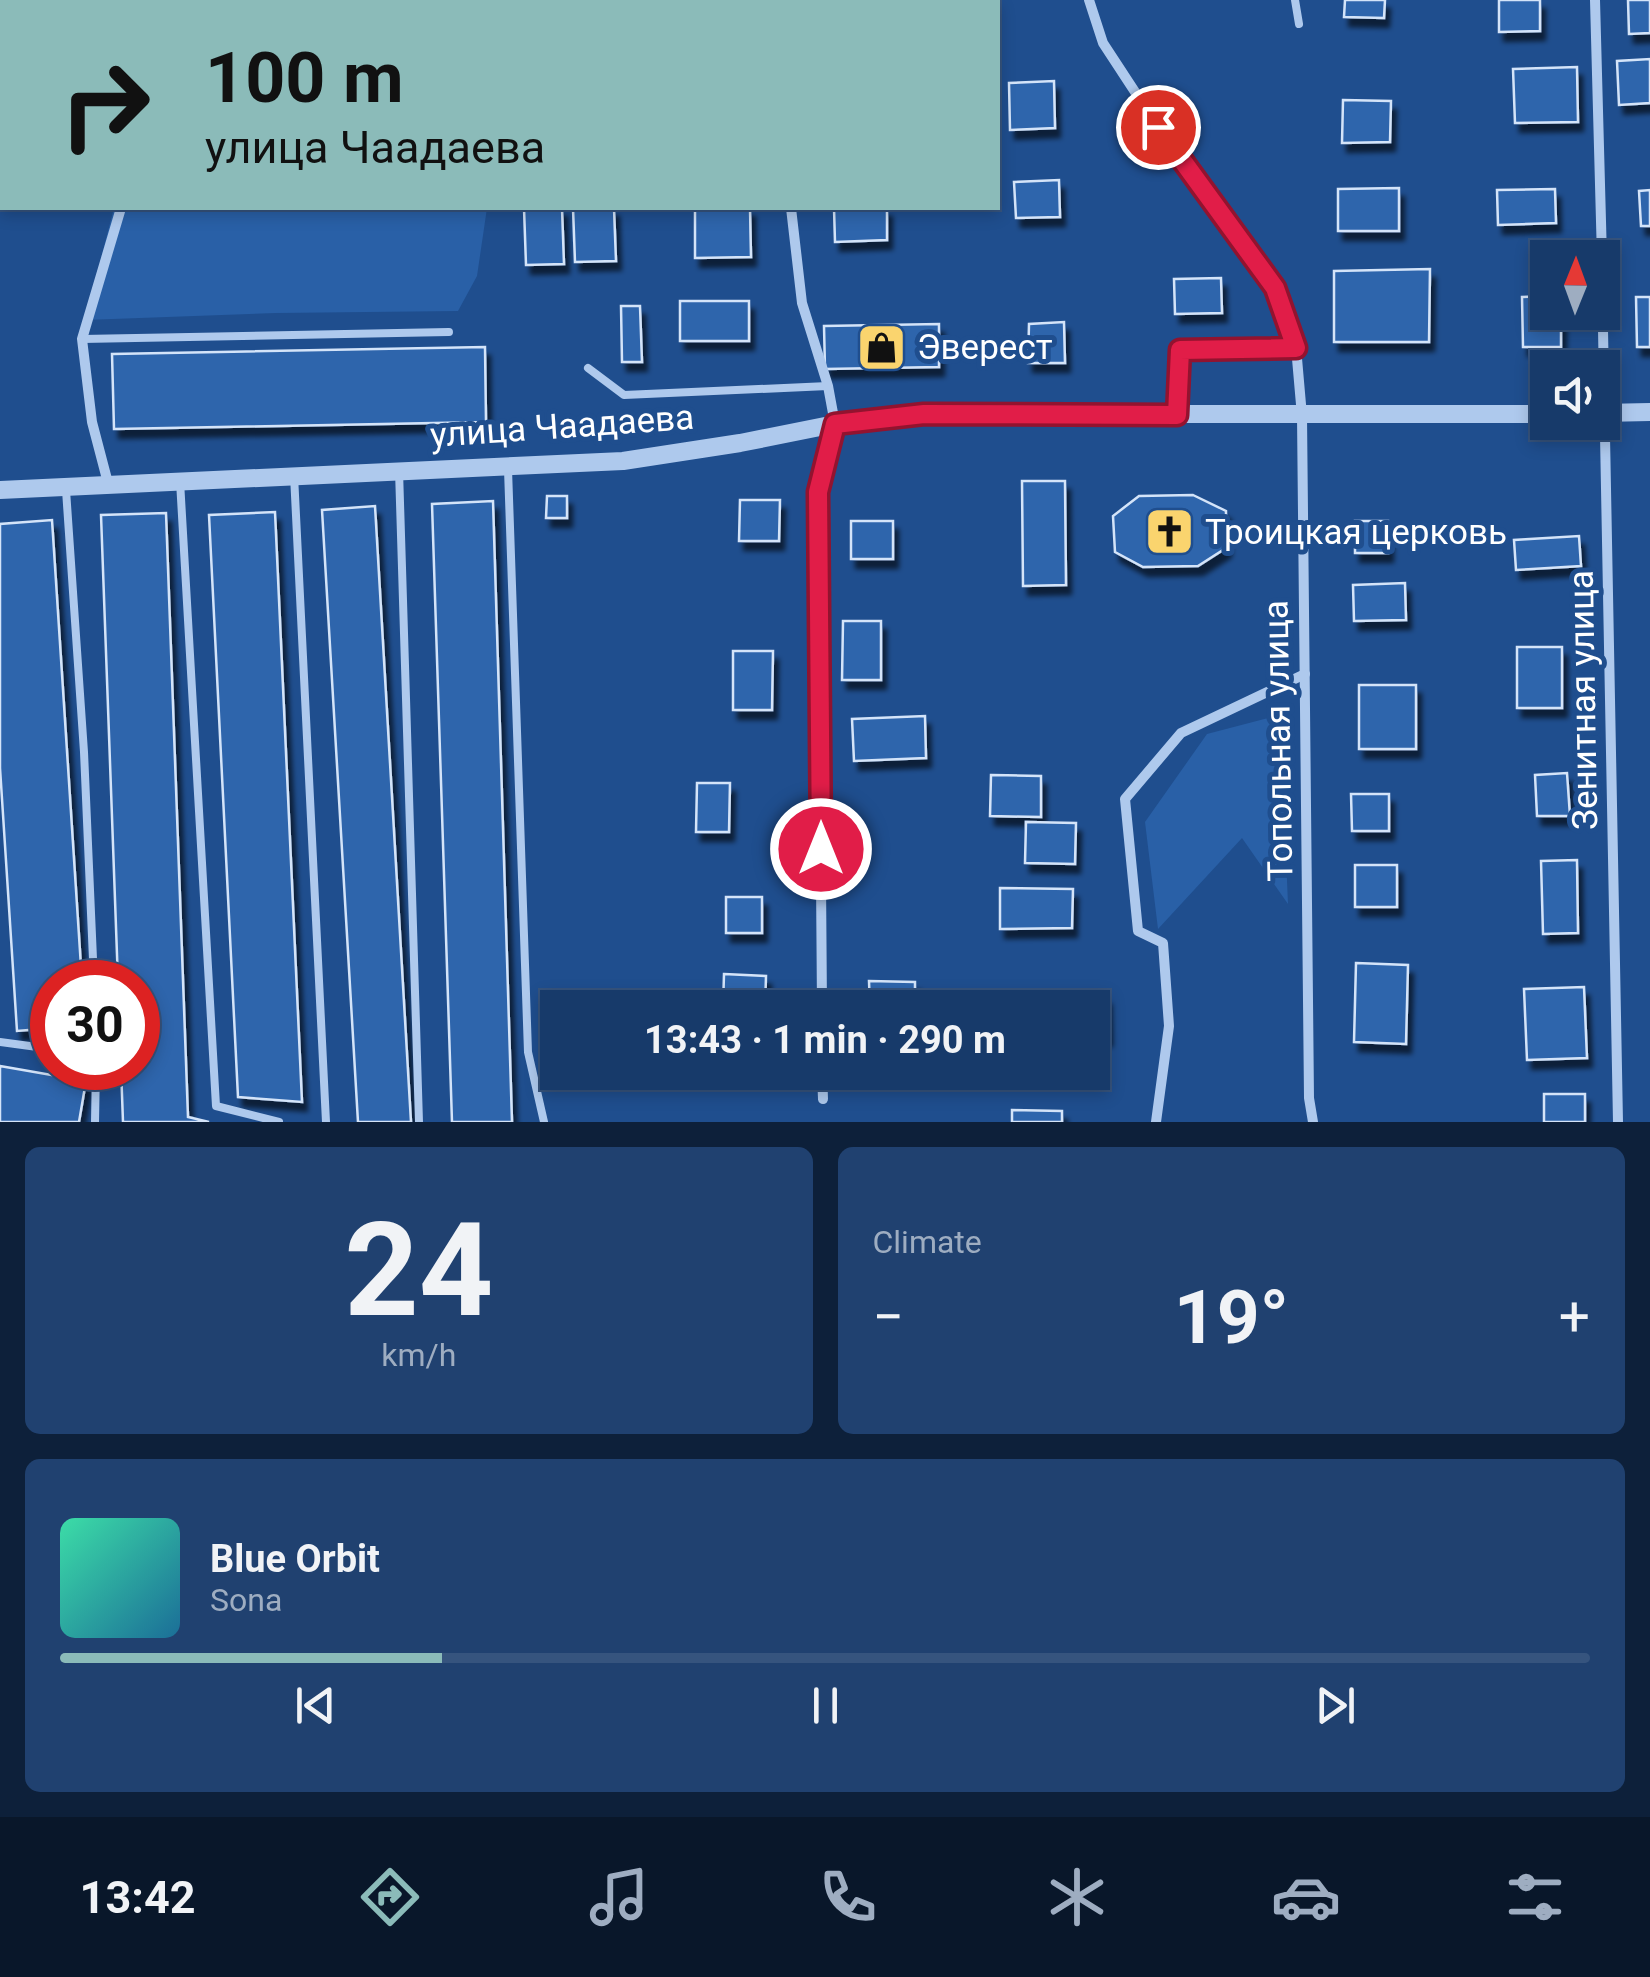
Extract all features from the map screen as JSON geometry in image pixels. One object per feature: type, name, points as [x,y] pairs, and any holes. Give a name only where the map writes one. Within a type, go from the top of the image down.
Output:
[{"type":"street","name":"Топольная улица","points":[[1089,0],[1104,44],[1114,60],[1275,288],[1296,348],[1302,416],[1313,1122]]},
{"type":"street","points":[[1595,0],[1602,240]]},
{"type":"street","points":[[108,482],[92,422],[82,339],[120,210]]},
{"type":"street","points":[[791,210],[802,304],[828,386],[835,424],[818,492],[822,990]]},
{"type":"street","points":[[1620,413],[1650,412]]},
{"type":"street","name":"улица Чаадаева","points":[[0,490],[623,461],[740,444],[835,424],[924,414],[1530,414]]},
{"type":"street","name":"Зенитная улица","points":[[1605,440],[1618,1122]]},
{"type":"street","points":[[1156,1122],[1169,1026],[1163,943],[1138,931],[1125,799],[1181,733],[1305,674]]},
{"type":"street","points":[[822,1090],[822,1099]]},
{"type":"lane","points":[[1295,0],[1299,24]]},
{"type":"lane","points":[[82,339],[449,332]]},
{"type":"lane","points":[[1177,415],[1180,350],[1296,348]]},
{"type":"lane","points":[[588,368],[624,395],[828,386]]},
{"type":"lane","points":[[508,466],[528,1052],[544,1122]]},
{"type":"lane","points":[[399,470],[419,1122]]},
{"type":"lane","points":[[294,475],[326,1122]]},
{"type":"lane","points":[[180,480],[216,1106],[279,1122]]},
{"type":"lane","points":[[66,486],[93,960]]},
{"type":"lane","points":[[0,1042],[30,1046]]},
{"type":"lane","points":[[95,1122],[96,1090]]},
{"type":"shaded area","points":[[113,210],[487,210],[477,276],[458,311],[85,320]]},
{"type":"shaded area","points":[[1280,715],[1288,904],[1242,838],[1158,929],[1145,822],[1207,734]]},
{"type":"building","points":[[1345,0],[1385,0],[1384,18],[1344,17]]},
{"type":"building","points":[[1499,0],[1540,0],[1540,31],[1499,32]]},
{"type":"building","points":[[1628,0],[1650,0],[1650,33],[1629,34]]},
{"type":"building","points":[[1650,59],[1650,103],[1619,105],[1617,61]]},
{"type":"building","points":[[1577,67],[1578,122],[1515,123],[1513,69]]},
{"type":"building","points":[[1054,81],[1055,128],[1010,130],[1009,83]]},
{"type":"building","points":[[1343,100],[1391,101],[1390,142],[1342,143]]},
{"type":"building","points":[[1059,180],[1060,217],[1016,218],[1014,182]]},
{"type":"building","points":[[1399,188],[1399,231],[1338,231],[1338,189]]},
{"type":"building","points":[[1555,189],[1556,223],[1498,225],[1497,190]]},
{"type":"building","points":[[1650,190],[1650,226],[1641,226],[1639,191]]},
{"type":"building","points":[[524,210],[562,210],[564,264],[526,265]]},
{"type":"building","points":[[573,210],[614,210],[616,261],[575,262]]},
{"type":"building","points":[[695,210],[750,210],[751,257],[695,258]]},
{"type":"building","points":[[834,210],[887,210],[887,240],[835,242]]},
{"type":"building","points":[[1430,269],[1429,342],[1334,342],[1334,271]]},
{"type":"building","points":[[1221,278],[1222,313],[1175,314],[1174,279]]},
{"type":"building","points":[[1522,297],[1530,297],[1530,330],[1561,330],[1561,347],[1523,347]]},
{"type":"building","points":[[1636,297],[1650,297],[1650,347],[1637,347]]},
{"type":"building","points":[[680,301],[749,301],[749,341],[680,341]]},
{"type":"building","points":[[621,306],[640,306],[642,362],[622,362]]},
{"type":"building","points":[[1064,322],[1065,363],[1028,363],[1029,324]]},
{"type":"building","name":"Эверест","points":[[939,324],[939,367],[825,369],[824,326]]},
{"type":"building","points":[[485,347],[486,422],[114,429],[112,354]]},
{"type":"building","points":[[1022,481],[1065,481],[1066,585],[1023,586]]},
{"type":"building","name":"Троицкая церковь","points":[[1193,495],[1226,511],[1226,548],[1198,566],[1143,567],[1115,552],[1113,516],[1139,496]]},
{"type":"building","points":[[547,496],[567,496],[567,518],[546,518]]},
{"type":"building","points":[[740,500],[780,500],[779,541],[739,541]]},
{"type":"building","points":[[493,501],[512,1122],[452,1122],[432,504]]},
{"type":"building","points":[[375,506],[411,1122],[358,1122],[322,510]]},
{"type":"building","points":[[275,512],[302,1102],[238,1097],[209,515]]},
{"type":"building","points":[[166,513],[188,1117],[209,1122],[123,1122],[122,1090],[160,1090],[160,960],[117,960],[101,515]]},
{"type":"building","points":[[52,520],[81,960],[30,960],[30,1030],[17,1031],[0,768],[0,524]]},
{"type":"building","points":[[851,521],[893,521],[893,559],[851,559]]},
{"type":"building","points":[[1355,521],[1388,521],[1388,553],[1355,553]]},
{"type":"building","points":[[1579,536],[1581,566],[1516,570],[1514,540]]},
{"type":"building","points":[[1405,583],[1406,620],[1354,621],[1353,585]]},
{"type":"building","points":[[843,621],[881,621],[881,680],[842,680]]},
{"type":"building","points":[[1517,647],[1562,647],[1562,708],[1517,708]]},
{"type":"building","points":[[733,651],[773,651],[772,710],[733,710]]},
{"type":"building","points":[[1359,685],[1416,685],[1416,749],[1359,749]]},
{"type":"building","points":[[925,716],[926,758],[854,761],[852,719]]},
{"type":"building","points":[[1567,773],[1570,816],[1537,816],[1535,775]]},
{"type":"building","points":[[991,775],[1041,776],[1041,817],[990,816]]},
{"type":"building","points":[[697,783],[730,783],[729,832],[696,832]]},
{"type":"building","points":[[1351,794],[1389,794],[1389,831],[1352,831]]},
{"type":"building","points":[[1026,822],[1076,823],[1075,864],[1025,863]]},
{"type":"building","points":[[1577,860],[1578,933],[1543,934],[1541,861]]},
{"type":"building","points":[[1355,865],[1397,865],[1397,907],[1355,907]]},
{"type":"building","points":[[1000,888],[1073,889],[1072,928],[1000,929]]},
{"type":"building","points":[[726,897],[762,897],[762,933],[726,933]]},
{"type":"building","points":[[1356,963],[1408,965],[1406,1044],[1354,1042]]},
{"type":"building","points":[[724,974],[766,976],[766,990],[724,990]]},
{"type":"building","points":[[869,981],[915,982],[915,990],[869,990]]},
{"type":"building","points":[[1584,987],[1587,1058],[1527,1060],[1524,989]]},
{"type":"building","points":[[0,1066],[30,1071],[30,1090],[84,1090],[79,1122],[0,1122]]},
{"type":"building","points":[[1544,1094],[1585,1094],[1585,1122],[1544,1122]]},
{"type":"building","points":[[1012,1110],[1062,1111],[1062,1122],[1012,1122]]},
{"type":"place","name":"Эверест","points":[[882,347]]},
{"type":"place","name":"Троицкая церковь","points":[[1170,532]]},
{"type":"route","points":[[821,849],[818,492],[835,424],[924,414],[1177,415],[1180,350],[1296,348],[1275,288],[1158,127]]}]
